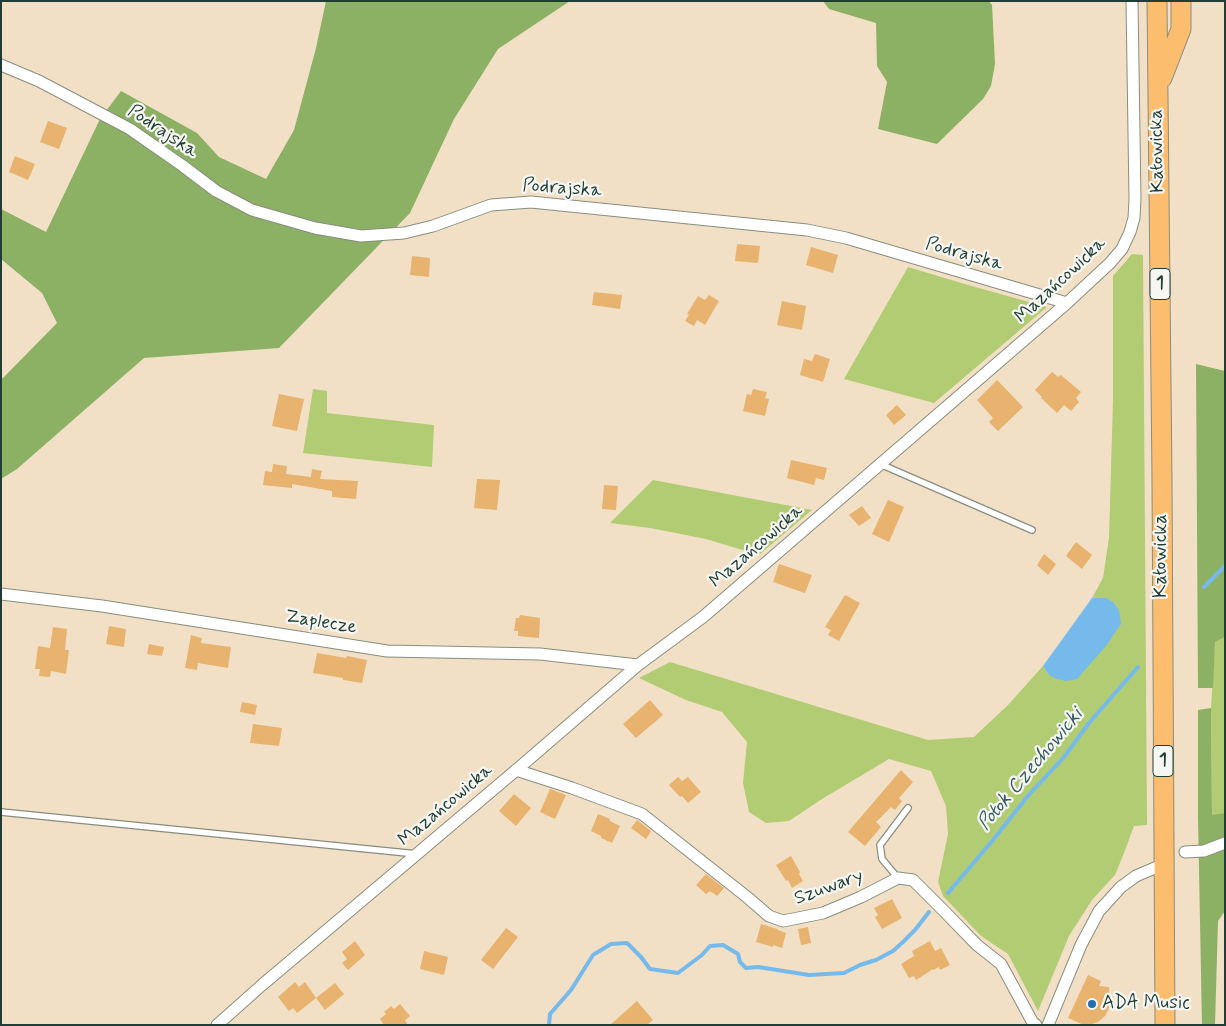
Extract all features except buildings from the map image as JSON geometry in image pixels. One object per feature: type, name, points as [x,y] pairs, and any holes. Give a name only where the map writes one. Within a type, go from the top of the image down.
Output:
[{"type":"main road","name":"Katowicka","points":[[1157,1],[1165,1025]]},
{"type":"main road","name":"Katowicka","points":[[1158,88],[1181,29],[1181,1]]},
{"type":"street","name":"Mazańcowicka","points":[[217,1025],[262,984],[638,665],[703,617],[1067,303],[1110,263],[1122,249],[1134,218],[1132,1]]},
{"type":"street","name":"Podrajska","points":[[1,65],[39,81],[130,129],[216,191],[252,210],[315,228],[361,236],[404,233],[433,226],[491,205],[531,202],[807,230],[846,238],[1067,303]]},
{"type":"street","name":"Zaplecze","points":[[1,594],[102,606],[387,651],[540,654],[638,665]]},
{"type":"street","name":"Szuwary","points":[[516,770],[642,814],[769,916],[783,922],[823,912],[861,897],[898,878]]},
{"type":"street","points":[[1185,852],[1204,851],[1225,843]]},
{"type":"street","points":[[1048,1025],[1080,945],[1099,911],[1121,887],[1136,876],[1164,864]]},
{"type":"street","points":[[898,878],[913,880],[977,945],[1000,964],[1033,1023],[1036,1025]]},
{"type":"lane","points":[[880,464],[1032,530]]},
{"type":"lane","points":[[898,878],[882,859],[880,845],[908,808]]},
{"type":"lane","points":[[1,812],[417,854]]},
{"type":"green space","points":[[326,1],[570,1],[498,49],[454,119],[410,213],[279,348],[144,358],[17,469],[1,479],[1,380],[57,323],[42,293],[1,259],[1,209],[46,232],[100,119],[121,91],[197,133],[219,157],[266,179],[294,130],[316,48]]},
{"type":"green space","points":[[823,1],[989,1],[992,5],[995,64],[991,86],[983,99],[937,144],[878,129],[887,82],[877,66],[876,23],[829,9]]},
{"type":"green space","points":[[1132,254],[1143,255],[1147,825],[1134,826],[1115,875],[1092,900],[1069,936],[1038,1011],[1008,954],[981,936],[943,896],[938,882],[948,834],[946,806],[931,771],[889,759],[789,821],[766,823],[749,812],[743,783],[747,742],[722,712],[686,700],[639,678],[670,662],[928,740],[974,737],[1008,705],[1043,666],[1049,675],[1105,598],[1092,598],[1103,578],[1109,538],[1113,400],[1113,276]]},
{"type":"green space","points":[[908,267],[1047,307],[934,403],[844,379]]},
{"type":"green space","points":[[1196,364],[1225,371],[1225,637],[1215,642],[1213,688],[1198,688]]},
{"type":"green space","points":[[313,389],[327,391],[327,413],[434,425],[432,467],[303,453]]},
{"type":"green space","points":[[653,480],[812,510],[759,555],[706,539],[650,528],[610,523]]},
{"type":"green space","points":[[1225,637],[1225,813],[1212,816],[1211,708],[1215,642]]},
{"type":"green space","points":[[1211,708],[1212,815],[1225,813],[1225,911],[1218,921],[1215,1025],[1202,1025],[1198,710]]},
{"type":"water","points":[[1092,598],[1106,598],[1113,602],[1119,610],[1121,624],[1106,646],[1077,679],[1066,681],[1057,679],[1049,675],[1043,666]]},
{"type":"waterway","name":"Potok Czechowicki","points":[[1204,587],[1225,566]]},
{"type":"waterway","name":"Potok Czechowicki","points":[[948,893],[1138,667]]},
{"type":"waterway","name":"Potok Czechowicki","points":[[549,1025],[550,1014],[571,990],[593,955],[611,944],[627,943],[650,969],[678,973],[702,955],[710,946],[723,945],[738,954],[740,962],[746,968],[758,967],[809,975],[844,973],[893,951],[915,930],[929,912]]},
{"type":"place","name":"ADA Music","points":[[1092,1004]]}]
